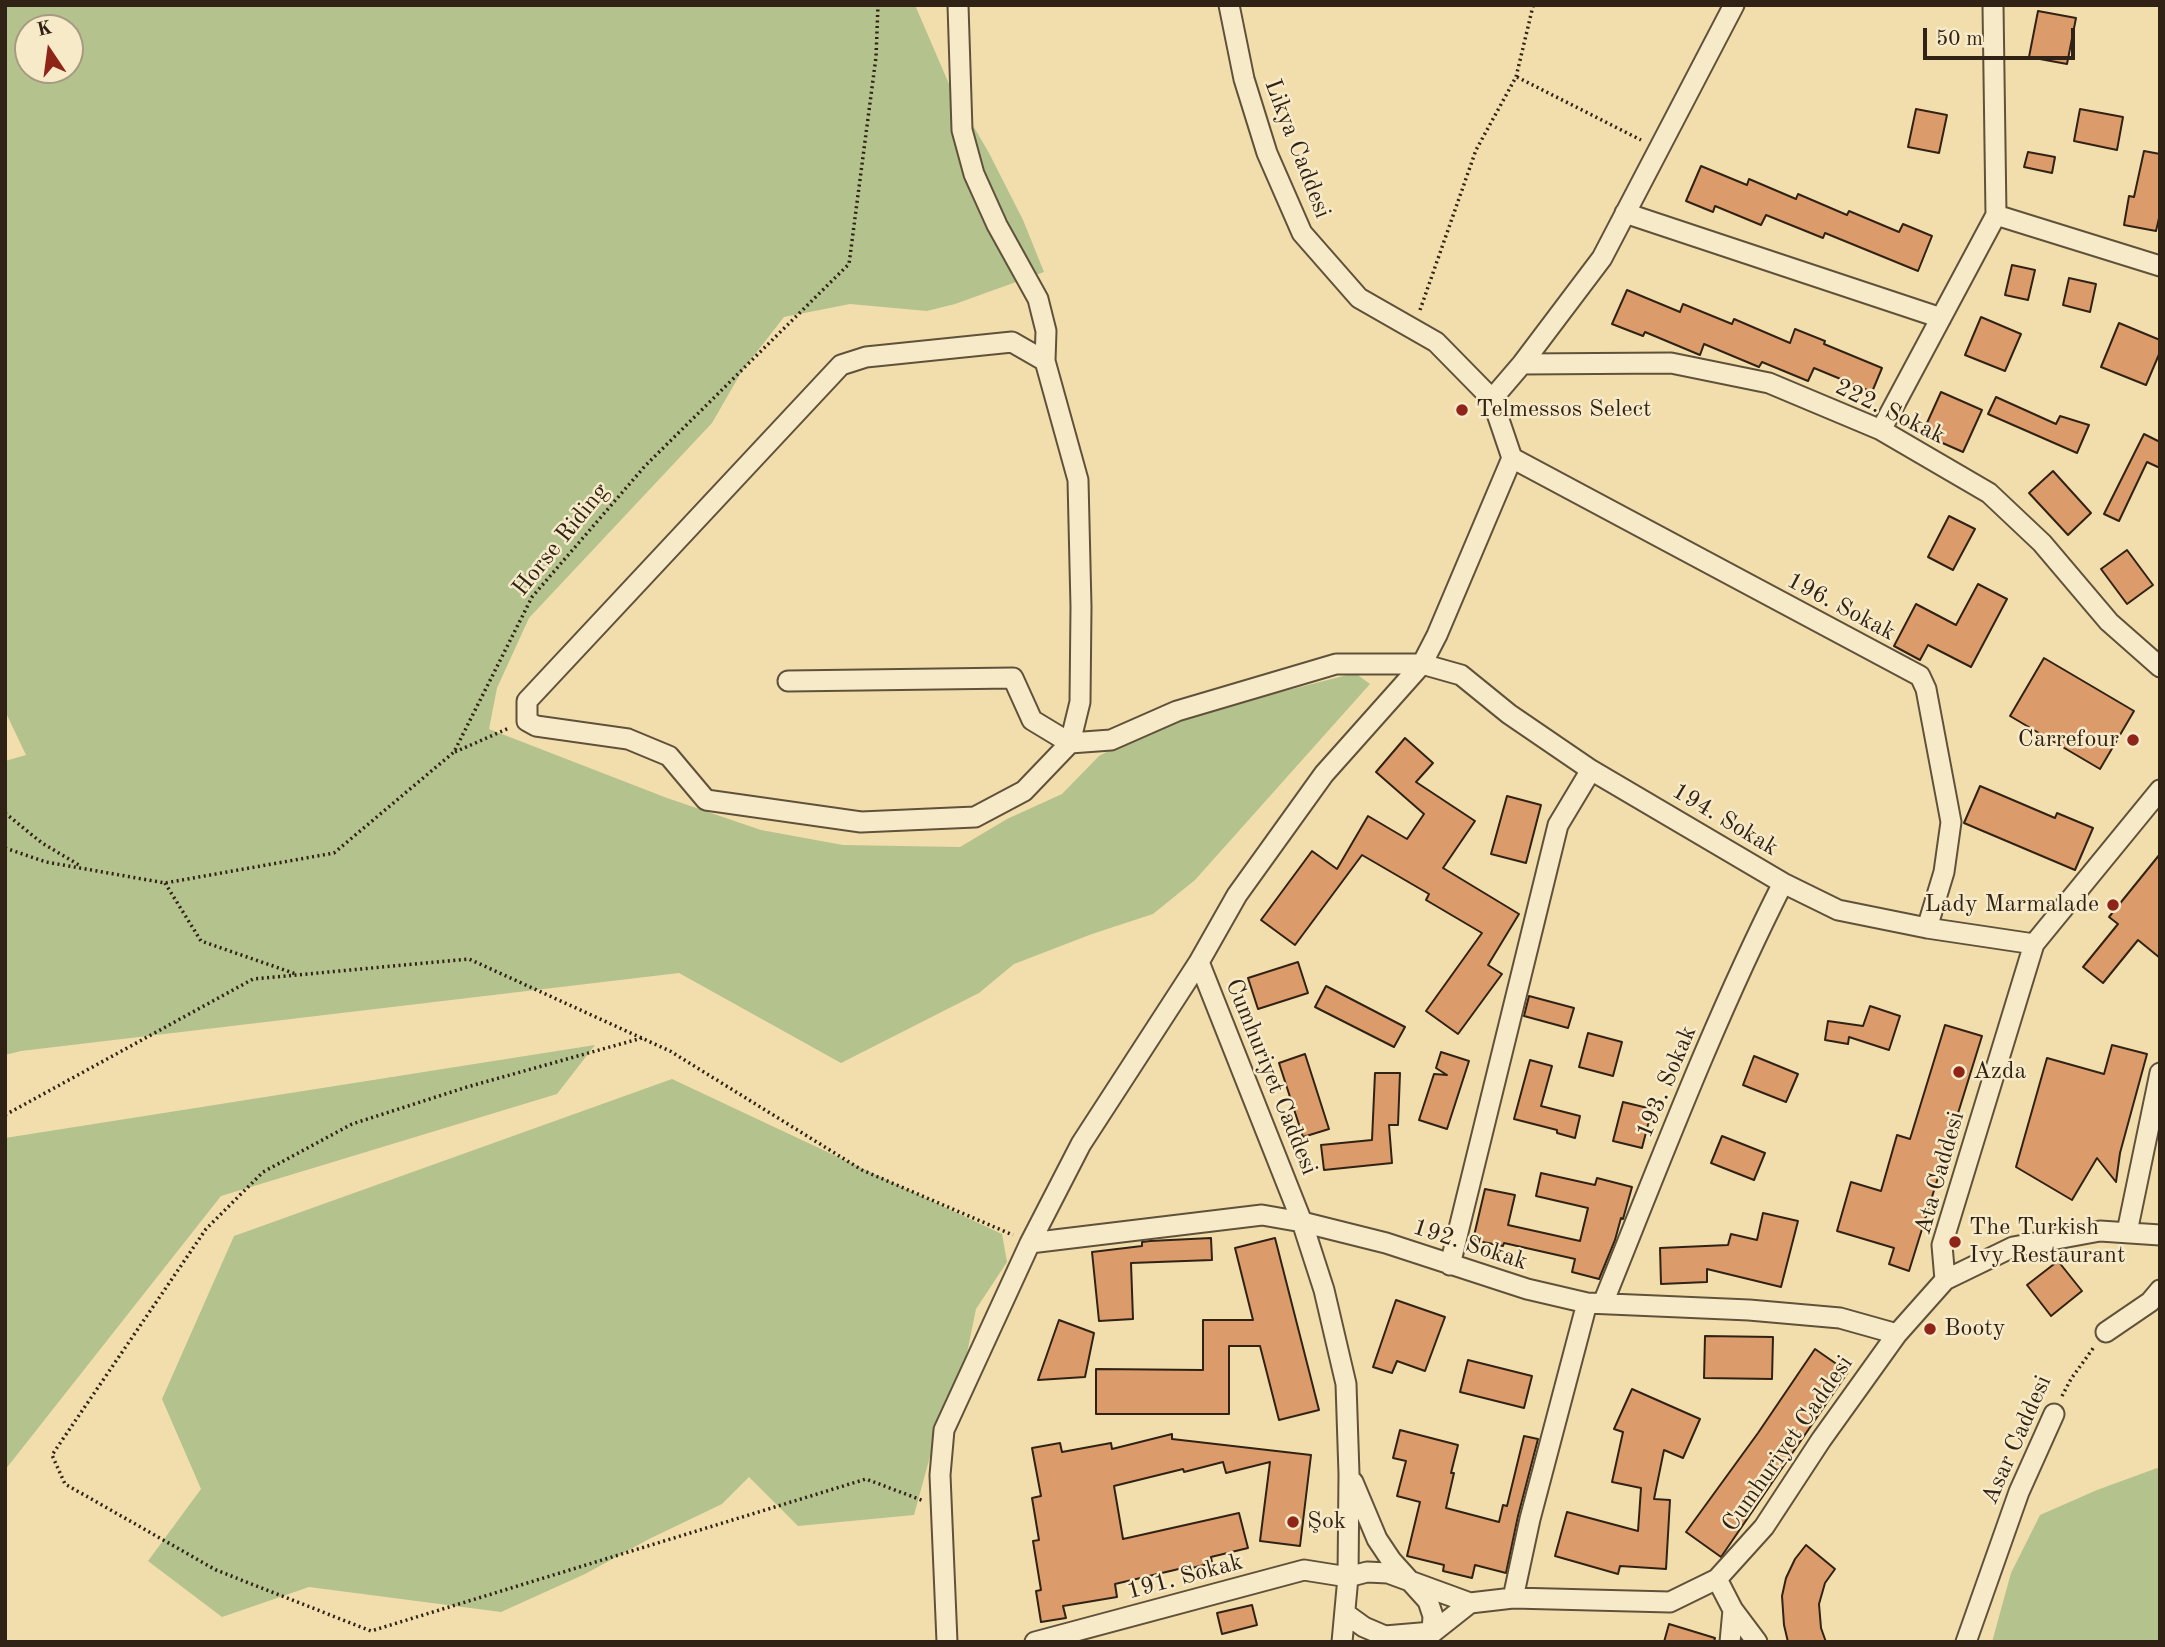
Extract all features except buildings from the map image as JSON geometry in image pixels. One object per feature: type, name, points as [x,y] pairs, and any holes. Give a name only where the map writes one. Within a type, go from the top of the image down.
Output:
[{"type":"street","points":[[958,5],[962,130],[974,174],[997,226],[1038,299],[1046,331],[1045,361],[1078,480],[1080,702],[1070,743],[1024,791],[975,817],[861,822],[706,800],[669,756],[628,739],[536,726],[527,721],[527,701],[841,365],[866,357],[1012,342],[1045,361]]},
{"type":"street","name":"Likya Caddesi","points":[[1230,5],[1244,79],[1268,153],[1302,233],[1359,298],[1436,342],[1492,398],[1512,458]]},
{"type":"street","points":[[1492,398],[1522,364],[1602,258],[1734,5]]},
{"type":"street","points":[[1881,430],[1996,215],[1993,5]]},
{"type":"street","points":[[1625,213],[1941,318]]},
{"type":"street","points":[[1996,215],[2160,266]]},
{"type":"street","name":"222. Sokak","points":[[1522,364],[1671,363],[1769,383],[1881,430],[1989,493],[2042,543],[2109,622],[2160,667]]},
{"type":"street","points":[[1422,664],[1437,635],[1512,458]]},
{"type":"street","name":"196. Sokak","points":[[1512,458],[1920,676],[1926,689],[1951,822],[1944,872],[1927,928]]},
{"type":"street","name":"194. Sokak","points":[[1070,743],[1111,740],[1177,711],[1336,664],[1422,664],[1461,675],[1509,714],[1591,770],[1783,883],[1838,910],[1927,928],[2035,944]]},
{"type":"street","name":"Cumhuriyet Caddesi","points":[[1342,1642],[1348,1577],[1346,1384],[1324,1290],[1302,1222],[1199,962],[1237,895],[1324,774],[1422,664]]},
{"type":"street","points":[[788,681],[1013,678],[1032,720],[1070,743]]},
{"type":"street","points":[[1450,1265],[1558,825],[1591,770]]},
{"type":"street","name":"Ata Caddesi","points":[[1945,1280],[1942,1245],[2035,944],[2159,794]]},
{"type":"street","name":"193. Sokak","points":[[1513,1598],[1530,1519],[1595,1303],[1751,946],[1783,883]]},
{"type":"street","points":[[947,1642],[940,1475],[944,1430],[1030,1243],[1081,1144],[1199,962]]},
{"type":"street","points":[[2127,1232],[2160,1073]]},
{"type":"street","name":"192. Sokak","points":[[1030,1243],[1262,1215],[1386,1243],[1527,1289],[1595,1303],[1749,1310],[1840,1318],[1897,1334]]},
{"type":"street","name":"Cumhuriyet Caddesi","points":[[1348,1577],[1367,1572],[1388,1573],[1470,1603],[1513,1598],[1670,1602],[1717,1579],[1764,1527],[1821,1440],[1897,1334],[1945,1280],[2013,1247],[2101,1231],[2160,1234]]},
{"type":"street","points":[[2106,1332],[2156,1299]]},
{"type":"street","name":"Asar Caddesi","points":[[1966,1642],[2019,1492],[2054,1414]]},
{"type":"street","points":[[1349,1474],[1377,1539],[1391,1560],[1428,1601],[1433,1616],[1428,1637]]},
{"type":"street","name":"191. Sokak","points":[[1035,1642],[1304,1570],[1348,1577]]},
{"type":"street","points":[[1717,1579],[1733,1610],[1757,1642]]},
{"type":"street","points":[[1346,1614],[1364,1627],[1385,1636],[1428,1637],[1470,1603]]},
{"type":"street","points":[[1730,1642],[1733,1610]]},
{"type":"path","name":"Horse Riding","points":[[5,813],[42,843],[81,866],[165,883],[334,853],[454,752],[532,597],[645,466],[849,264],[877,57],[878,5]]},
{"type":"path","points":[[1413,329],[1476,150],[1516,77],[1533,6]]},
{"type":"path","points":[[1516,77],[1659,149]]},
{"type":"path","points":[[454,752],[527,721]]},
{"type":"path","points":[[5,848],[46,862],[81,866]]},
{"type":"path","points":[[165,883],[201,941],[299,975]]},
{"type":"path","points":[[5,1115],[253,979],[470,959],[670,1051],[862,1170],[1030,1243]]},
{"type":"path","points":[[642,1038],[467,1087],[352,1124],[263,1172],[206,1229],[52,1455],[65,1484],[216,1570],[371,1631],[866,1479],[942,1508]]},
{"type":"path","name":"Asar Caddesi","points":[[2054,1414],[2070,1379],[2106,1332]]},
{"type":"green space","points":[[5,5],[915,5],[949,84],[989,153],[1023,220],[1044,272],[955,304],[927,311],[850,304],[784,317],[742,371],[712,423],[529,618],[497,688],[489,729],[667,798],[761,830],[843,845],[960,847],[1007,819],[1062,794],[1099,756],[1160,723],[1355,673],[1370,684],[1195,880],[1153,914],[1014,964],[979,993],[841,1063],[679,973],[5,1055],[5,761],[26,755],[5,711]]},
{"type":"green space","points":[[595,1045],[557,1094],[221,1196],[5,1470],[5,1138]]},
{"type":"green space","points":[[672,1079],[1002,1234],[1007,1262],[976,1309],[964,1368],[946,1398],[914,1515],[798,1526],[749,1477],[722,1504],[585,1574],[501,1612],[309,1587],[222,1617],[148,1561],[201,1489],[162,1399],[234,1236]]},
{"type":"green space","points":[[2160,1467],[2160,1642],[1992,1642],[2011,1573],[2040,1515]]},
{"type":"place","name":"Telmessos Select","points":[[1462,410]]},
{"type":"place","name":"Carrefour","points":[[2133,740]]},
{"type":"place","name":"Lady Marmalade","points":[[2113,905]]},
{"type":"place","name":"Azda","points":[[1959,1072]]},
{"type":"place","name":"The Turkish Ivy Restaurant","points":[[1955,1242]]},
{"type":"place","name":"Booty","points":[[1930,1329]]},
{"type":"place","name":"Şok","points":[[1293,1522]]}]
